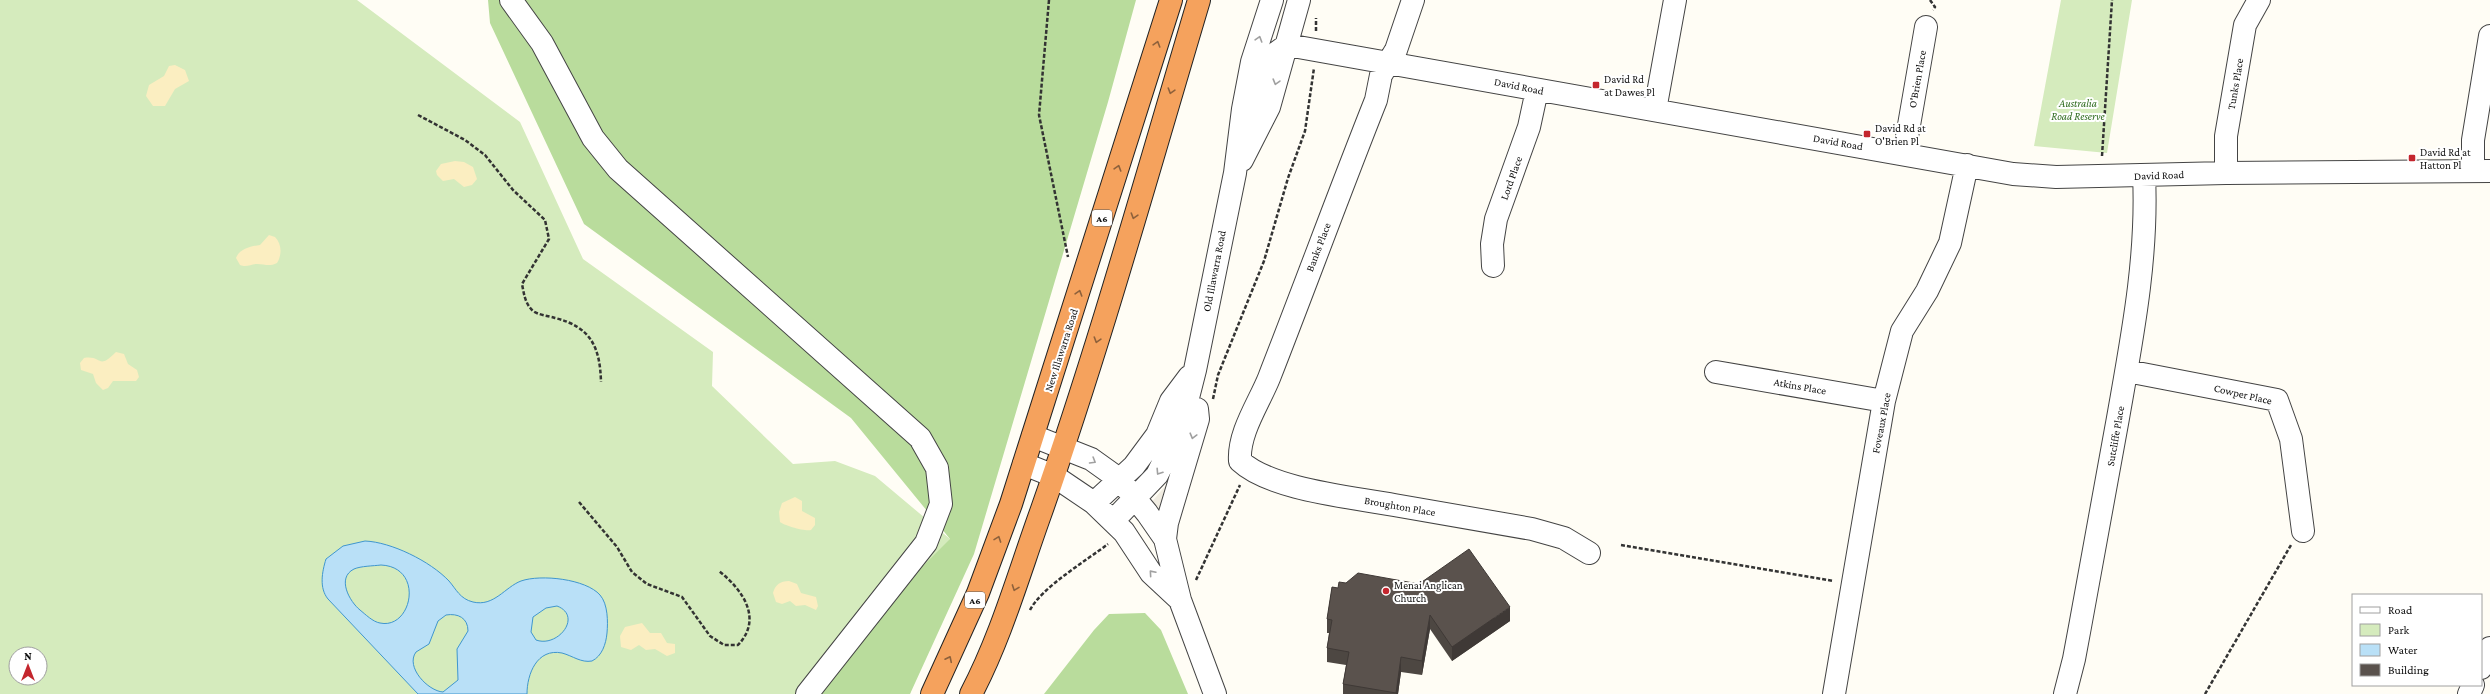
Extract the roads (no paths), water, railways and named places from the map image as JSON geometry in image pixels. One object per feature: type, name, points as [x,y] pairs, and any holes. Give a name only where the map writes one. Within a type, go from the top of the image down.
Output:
[{"type":"highway","name":"New Illawarra Road","points":[[932,694],[978,593],[1024,464],[1171,0]]},
{"type":"highway","points":[[971,694],[983,672],[1011,598],[1064,448],[1199,0]]},
{"type":"street","points":[[511,0],[542,43],[593,138],[618,169],[920,438],[937,468],[941,504],[926,543],[806,694]]},
{"type":"street","name":"Old Illawarra Road","points":[[1112,531],[1136,499],[1157,475],[1170,454],[1180,429],[1195,370],[1235,173],[1243,109],[1252,62],[1272,0]]},
{"type":"street","points":[[1243,109],[1259,91],[1269,58],[1287,45],[1281,22],[1283,0]]},
{"type":"street","points":[[1389,62],[1396,50],[1413,0]]},
{"type":"street","points":[[1655,110],[1675,0]]},
{"type":"street","name":"Tunks Place","points":[[2226,173],[2226,136],[2245,25],[2260,0]]},
{"type":"street","name":"Old Illawarra Road","points":[[1235,173],[1269,107],[1287,45],[1308,6]]},
{"type":"street","name":"O'Brien Place","points":[[1904,154],[1926,27]]},
{"type":"street","points":[[2482,171],[2473,140],[2490,36]]},
{"type":"street","name":"David Road","points":[[1287,45],[2013,174],[2056,177],[2226,173],[2482,171]]},
{"type":"street","name":"Banks Place","points":[[1248,468],[1240,461],[1239,452],[1245,432],[1268,380],[1376,100],[1381,75],[1389,62]]},
{"type":"street","name":"Lord Place","points":[[1493,266],[1492,244],[1496,219],[1529,127],[1537,90]]},
{"type":"street","name":"Foveaux Place","points":[[1834,694],[1884,401],[1902,331],[1926,291],[1950,243],[1967,165]]},
{"type":"street","name":"Sutcliffe Place","points":[[2066,694],[2074,659],[2126,371],[2142,265],[2146,200],[2144,175]]},
{"type":"street","name":"Old Illawarra Road","points":[[1094,503],[1134,466],[1157,435],[1171,401],[1195,370]]},
{"type":"street","name":"Old Illawarra Road","points":[[1165,539],[1167,523],[1198,419],[1195,370]]},
{"type":"street","name":"Cowper Place","points":[[2126,371],[2277,400],[2291,439],[2303,531]]},
{"type":"street","name":"Atkins Place","points":[[1716,372],[1884,401]]},
{"type":"street","name":"Old Illawarra Road","points":[[1033,436],[1091,459],[1119,479],[1136,499],[1165,539],[1186,593],[1215,694]]},
{"type":"street","name":"Old Illawarra Road","points":[[1024,464],[1054,476],[1094,503],[1112,531]]},
{"type":"street","name":"Broughton Place","points":[[1248,468],[1277,480],[1313,490],[1532,529],[1564,538],[1589,553]]},
{"type":"street","name":"Old Illawarra Road","points":[[1112,531],[1124,532],[1151,573],[1186,593]]},
{"type":"street","points":[[2482,666],[2490,648]]},
{"type":"water","points":[[365,541],[375,542],[410,554],[432,566],[449,581],[465,599],[473,602],[487,602],[499,596],[515,584],[530,579],[563,579],[585,585],[600,595],[605,603],[607,613],[606,637],[601,653],[592,661],[581,660],[562,653],[546,654],[535,664],[531,671],[527,686],[527,694],[418,694],[325,595],[322,580],[326,559],[343,546]],"holes":[[[381,565],[395,568],[404,576],[408,586],[409,597],[406,608],[400,617],[391,623],[380,623],[369,618],[356,606],[346,590],[346,578],[354,569]],[[557,606],[564,611],[568,617],[568,623],[564,630],[552,639],[544,641],[536,640],[531,632],[533,617],[546,608]],[[446,615],[454,615],[462,617],[468,626],[468,631],[457,649],[458,680],[443,692],[437,691],[425,683],[416,671],[413,664],[413,658],[416,652],[429,644],[438,621]]]},
{"type":"place","name":"David Rd at Dawes Pl","points":[[1596,85]]},
{"type":"place","name":"David Rd at O'Brien Pl","points":[[1867,134]]},
{"type":"place","name":"David Rd at Hatton Pl","points":[[2412,158]]},
{"type":"place","name":"Menai Anglican Church","points":[[1386,591]]},
{"type":"park label","name":"Australia Road Reserve","points":[[2078,109]]}]
